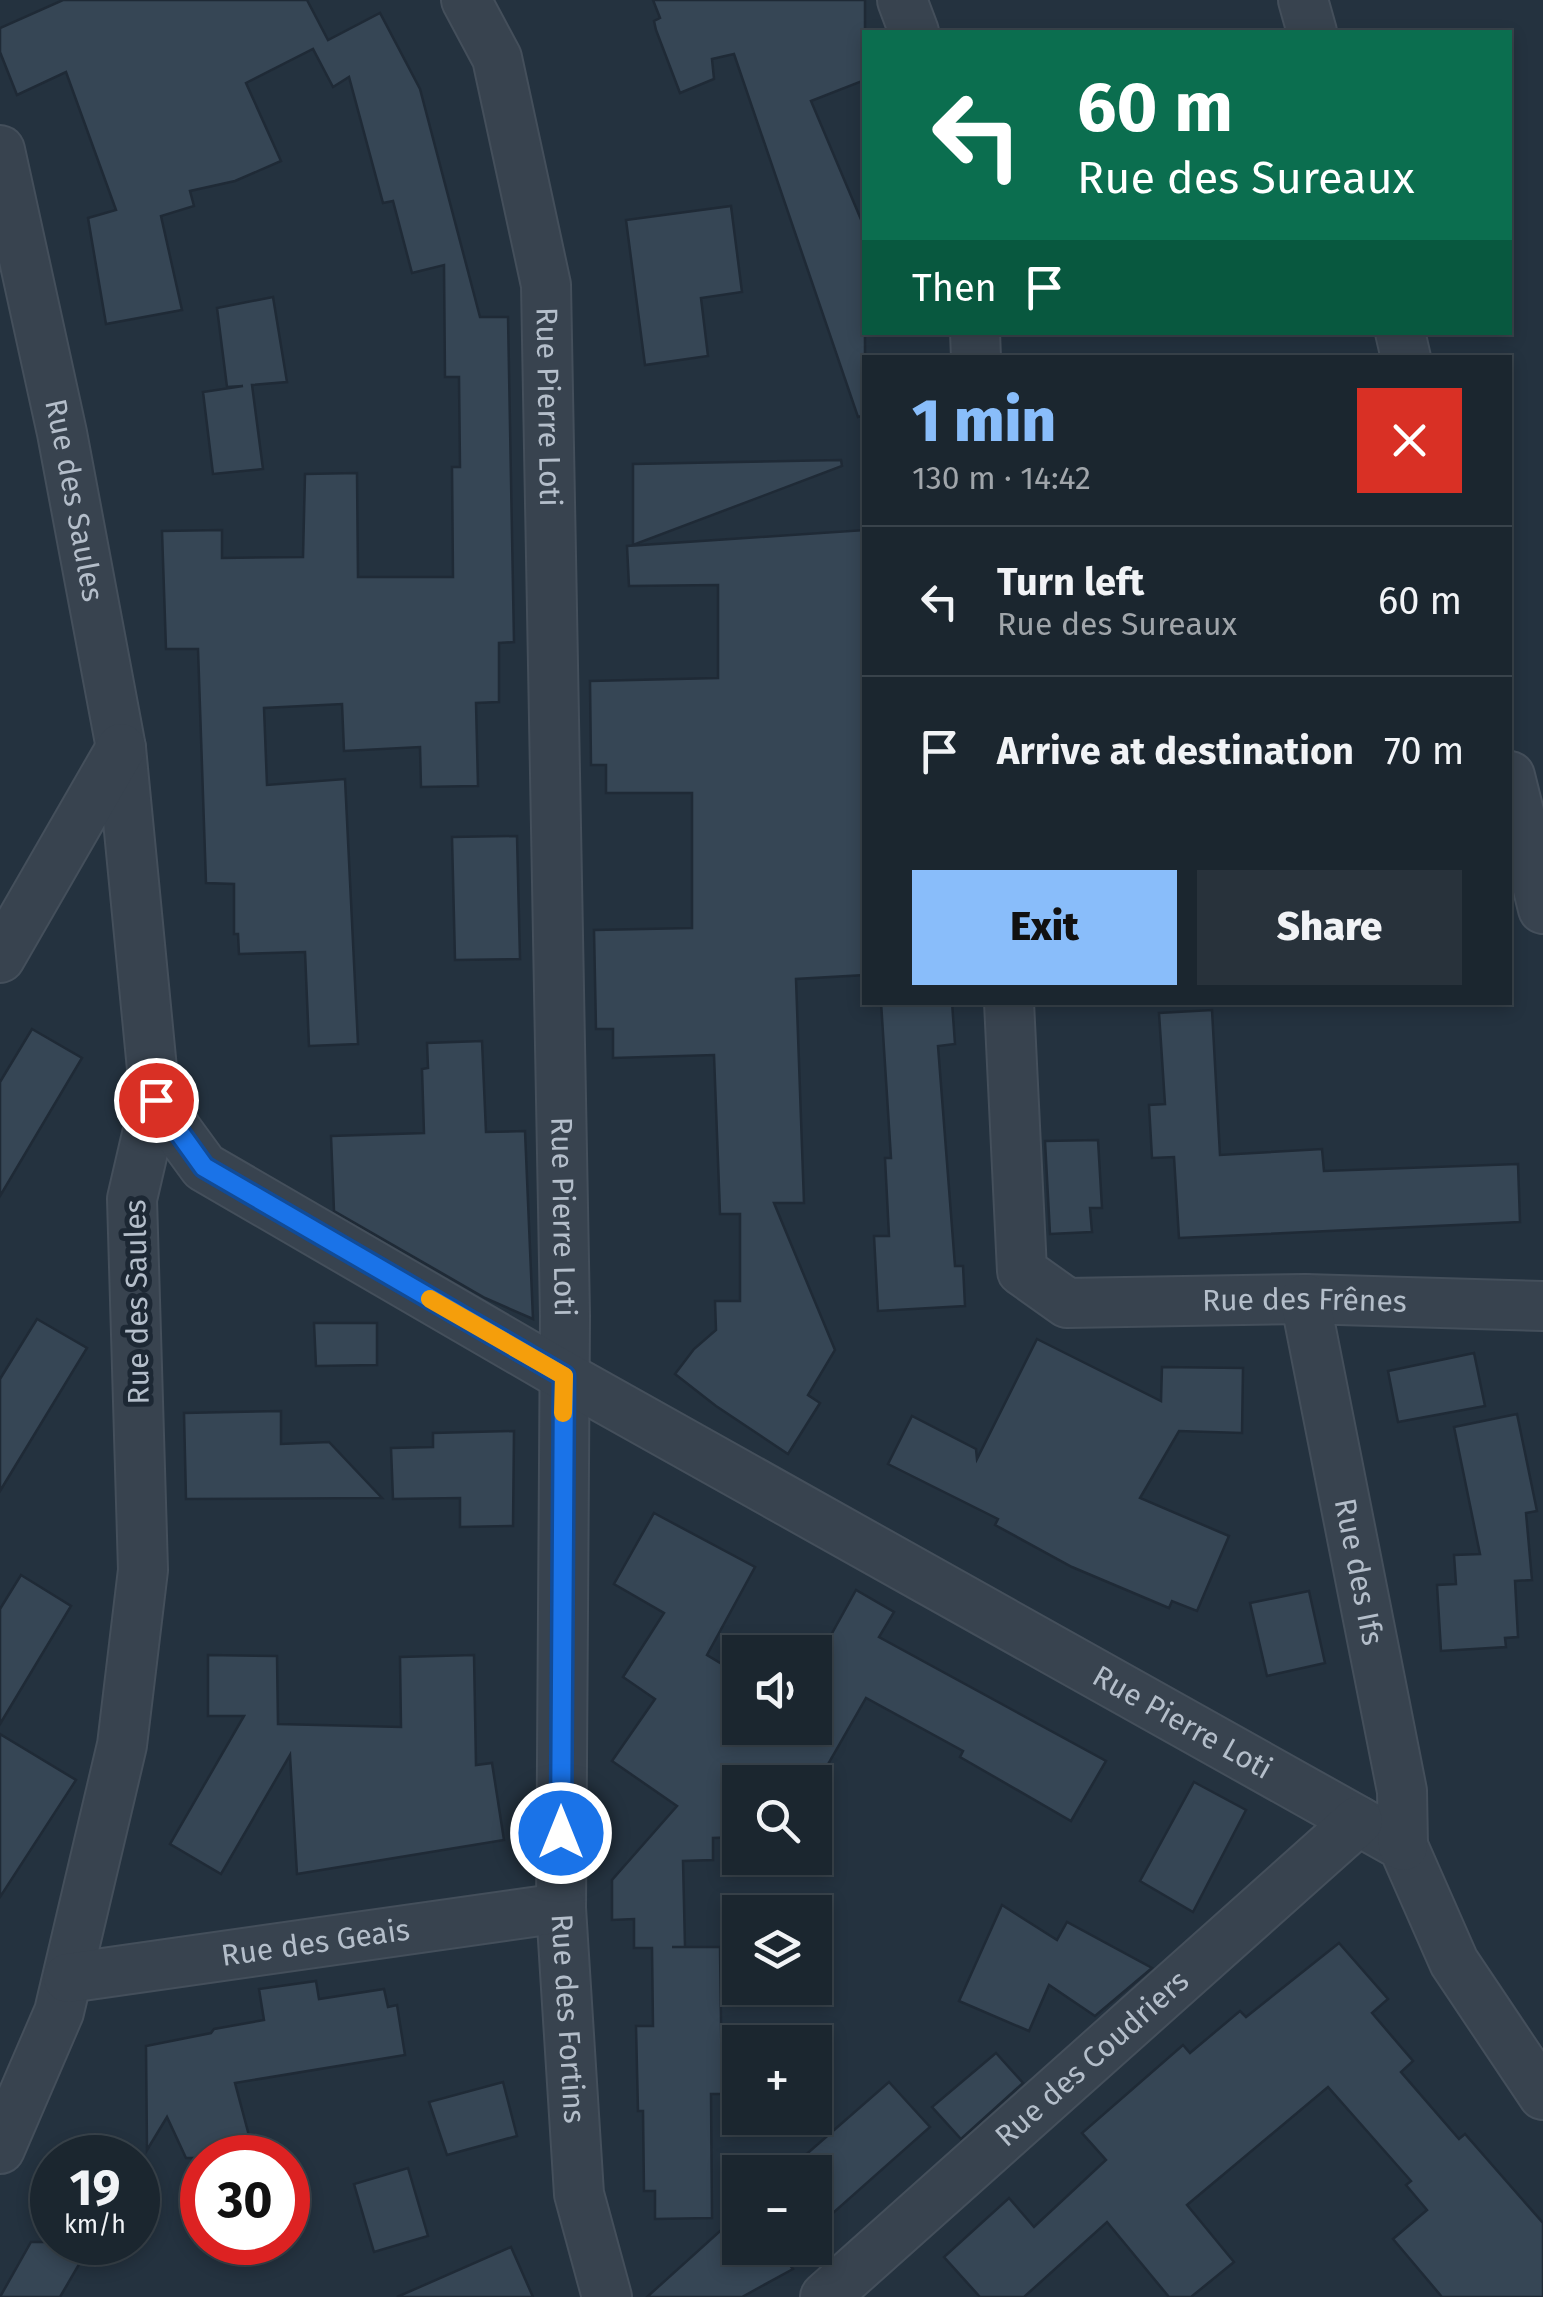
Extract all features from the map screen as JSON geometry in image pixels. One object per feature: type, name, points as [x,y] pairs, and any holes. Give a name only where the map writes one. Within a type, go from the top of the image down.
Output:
[{"type":"street","name":"Rue Pierre Loti","points":[[466,0],[497,58],[546,286],[564,1376],[1404,1846]]},
{"type":"street","points":[[902,0],[913,30]]},
{"type":"street","points":[[1302,0],[1311,30]]},
{"type":"street","name":"Rue des Saules","points":[[0,150],[62,433],[121,748],[156,1100],[132,1198],[143,1570],[122,1745],[59,2012],[0,2148]]},
{"type":"street","points":[[0,958],[121,748]]},
{"type":"street","points":[[1512,784],[1543,908]]},
{"type":"street","name":"Rue des Frênes","points":[[1009,1005],[1022,1271],[1067,1303],[1305,1299],[1543,1306]]},
{"type":"street","points":[[156,1100],[204,1167],[564,1376]]},
{"type":"street","name":"Rue des Ifs","points":[[1305,1299],[1402,1791],[1404,1846]]},
{"type":"street","name":"Rue des Fortins","points":[[564,1376],[561,1908],[579,2194],[607,2297]]},
{"type":"street","name":"Rue des Coudriers","points":[[825,2297],[1358,1821]]},
{"type":"street","points":[[1404,1846],[1454,1962],[1543,2095]]},
{"type":"street","name":"Rue des Geais","points":[[68,1978],[561,1908]]},
{"type":"building","points":[[63,0],[307,0],[328,40],[380,13],[420,89],[480,317],[508,317],[514,642],[499,643],[499,702],[476,703],[478,786],[421,787],[420,747],[344,751],[342,704],[264,708],[267,785],[345,779],[358,1044],[309,1046],[305,952],[239,954],[238,934],[234,934],[234,884],[206,883],[198,649],[166,649],[162,531],[222,530],[222,558],[303,557],[305,474],[357,473],[358,577],[453,577],[452,467],[460,467],[459,377],[445,377],[444,265],[412,273],[393,201],[383,203],[349,77],[333,87],[313,49],[246,83],[281,161],[235,181],[190,191],[194,206],[161,216],[182,310],[106,324],[88,218],[116,210],[66,72],[17,95],[0,52],[0,28]]},
{"type":"building","points":[[653,0],[865,0],[862,81],[811,101],[862,222],[862,416],[858,417],[734,54],[712,59],[714,79],[680,93],[656,30],[654,21],[660,18]]},
{"type":"building","points":[[731,206],[742,292],[701,298],[708,356],[645,365],[626,220]]},
{"type":"building","points":[[273,297],[287,382],[252,385],[263,469],[213,474],[203,392],[243,386],[227,387],[217,308]]},
{"type":"building","points":[[841,460],[842,466],[633,545],[633,464]]},
{"type":"building","points":[[862,530],[862,975],[796,979],[804,1203],[774,1203],[835,1350],[808,1395],[820,1403],[788,1454],[675,1374],[694,1349],[716,1330],[715,1301],[740,1301],[740,1214],[720,1214],[714,1055],[613,1058],[613,1029],[596,1029],[594,930],[692,928],[692,793],[606,793],[606,765],[591,765],[590,681],[718,678],[718,585],[629,586],[627,546]]},
{"type":"building","points":[[517,836],[520,959],[455,960],[452,837]]},
{"type":"building","points":[[881,1005],[952,1005],[955,1044],[938,1046],[955,1266],[963,1266],[965,1306],[878,1311],[874,1236],[889,1236],[885,1158],[891,1158]]},
{"type":"building","points":[[1212,1010],[1220,1155],[1322,1149],[1324,1171],[1518,1164],[1520,1222],[1179,1238],[1174,1157],[1152,1158],[1149,1105],[1165,1104],[1159,1013]]},
{"type":"building","points":[[32,1029],[82,1058],[0,1196],[0,1082]]},
{"type":"building","points":[[482,1041],[486,1132],[525,1131],[533,1319],[485,1298],[334,1211],[331,1136],[424,1133],[422,1069],[428,1068],[427,1043]]},
{"type":"building","points":[[1098,1140],[1102,1208],[1090,1208],[1092,1232],[1050,1234],[1045,1141]]},
{"type":"building","points":[[37,1319],[87,1348],[0,1491],[0,1379]]},
{"type":"building","points":[[314,1323],[377,1323],[377,1365],[316,1366]]},
{"type":"building","points":[[1037,1339],[1161,1401],[1162,1367],[1243,1368],[1242,1433],[1179,1431],[1140,1498],[1229,1536],[1197,1611],[1172,1601],[1169,1608],[1072,1567],[995,1525],[998,1519],[888,1464],[912,1416],[976,1449],[977,1459]]},
{"type":"building","points":[[1474,1353],[1485,1406],[1398,1422],[1388,1371]]},
{"type":"building","points":[[281,1411],[281,1444],[329,1442],[382,1498],[186,1499],[184,1413]]},
{"type":"building","points":[[1517,1414],[1537,1511],[1526,1513],[1532,1580],[1515,1581],[1518,1637],[1505,1638],[1506,1647],[1441,1651],[1437,1585],[1456,1584],[1454,1555],[1480,1554],[1454,1427]]},
{"type":"building","points":[[514,1431],[513,1526],[460,1527],[460,1498],[393,1499],[391,1448],[433,1447],[433,1433]]},
{"type":"building","points":[[654,1513],[755,1567],[707,1655],[722,1664],[722,1745],[832,1745],[831,1635],[856,1590],[894,1612],[879,1637],[1106,1761],[1071,1821],[960,1757],[963,1751],[866,1698],[828,1765],[722,1765],[722,1838],[713,1838],[713,1860],[683,1861],[685,1947],[720,1947],[722,2094],[711,2094],[712,2218],[655,2219],[655,2191],[644,2191],[636,2026],[653,2026],[652,1948],[634,1948],[634,1919],[612,1920],[612,1880],[677,1806],[612,1761],[655,1699],[623,1677],[664,1613],[614,1584]]},
{"type":"building","points":[[21,1575],[71,1606],[0,1724],[0,1609]]},
{"type":"building","points":[[1309,1591],[1325,1663],[1267,1676],[1250,1603]]},
{"type":"building","points":[[208,1655],[277,1656],[278,1724],[401,1727],[400,1657],[474,1655],[476,1765],[492,1763],[504,1840],[297,1874],[290,1755],[221,1874],[170,1844],[244,1716],[208,1716]]},
{"type":"building","points":[[0,1734],[76,1780],[0,1897]]},
{"type":"building","points":[[1194,1782],[1246,1810],[1193,1912],[1140,1881]]},
{"type":"building","points":[[1002,1905],[1057,1940],[1067,1922],[1152,1968],[1095,2016],[1049,1985],[1029,2031],[959,2001]]},
{"type":"building","points":[[1339,1943],[1388,1999],[1372,2013],[1413,2061],[1401,2072],[1459,2139],[1465,2134],[1543,2223],[1543,2297],[1442,2297],[1393,2239],[1427,2210],[1406,2185],[1411,2181],[1328,2087],[1187,2205],[1234,2262],[1191,2297],[1169,2297],[1107,2222],[1024,2297],[980,2297],[944,2257],[1009,2198],[1034,2227],[1106,2160],[1082,2133],[1183,2045],[1190,2053],[1240,2011],[1246,2017]]},
{"type":"building","points":[[316,1981],[319,1999],[384,1989],[388,2007],[397,2005],[405,2055],[235,2083],[249,2135],[180,2135],[180,2145],[167,2117],[156,2135],[147,2135],[146,2046],[264,2020],[259,1989]]},
{"type":"building","points":[[996,2053],[1023,2083],[961,2139],[932,2107]]},
{"type":"building","points":[[503,2082],[517,2136],[447,2155],[429,2102]]},
{"type":"building","points":[[889,2082],[930,2127],[832,2214],[832,2155],[805,2155]]},
{"type":"building","points":[[408,2168],[428,2236],[374,2252],[354,2184]]},
{"type":"building","points":[[722,2229],[722,2265],[790,2265],[793,2269],[742,2297],[647,2297]]},
{"type":"building","points":[[30,2244],[30,2265],[79,2265],[60,2297],[0,2297]]},
{"type":"building","points":[[511,2247],[533,2297],[397,2297]]},
{"type":"slow traffic","points":[[430,1299],[564,1376],[563,1413]]},
{"type":"route","points":[[156,1100],[204,1167],[564,1376],[561,1833]]}]
